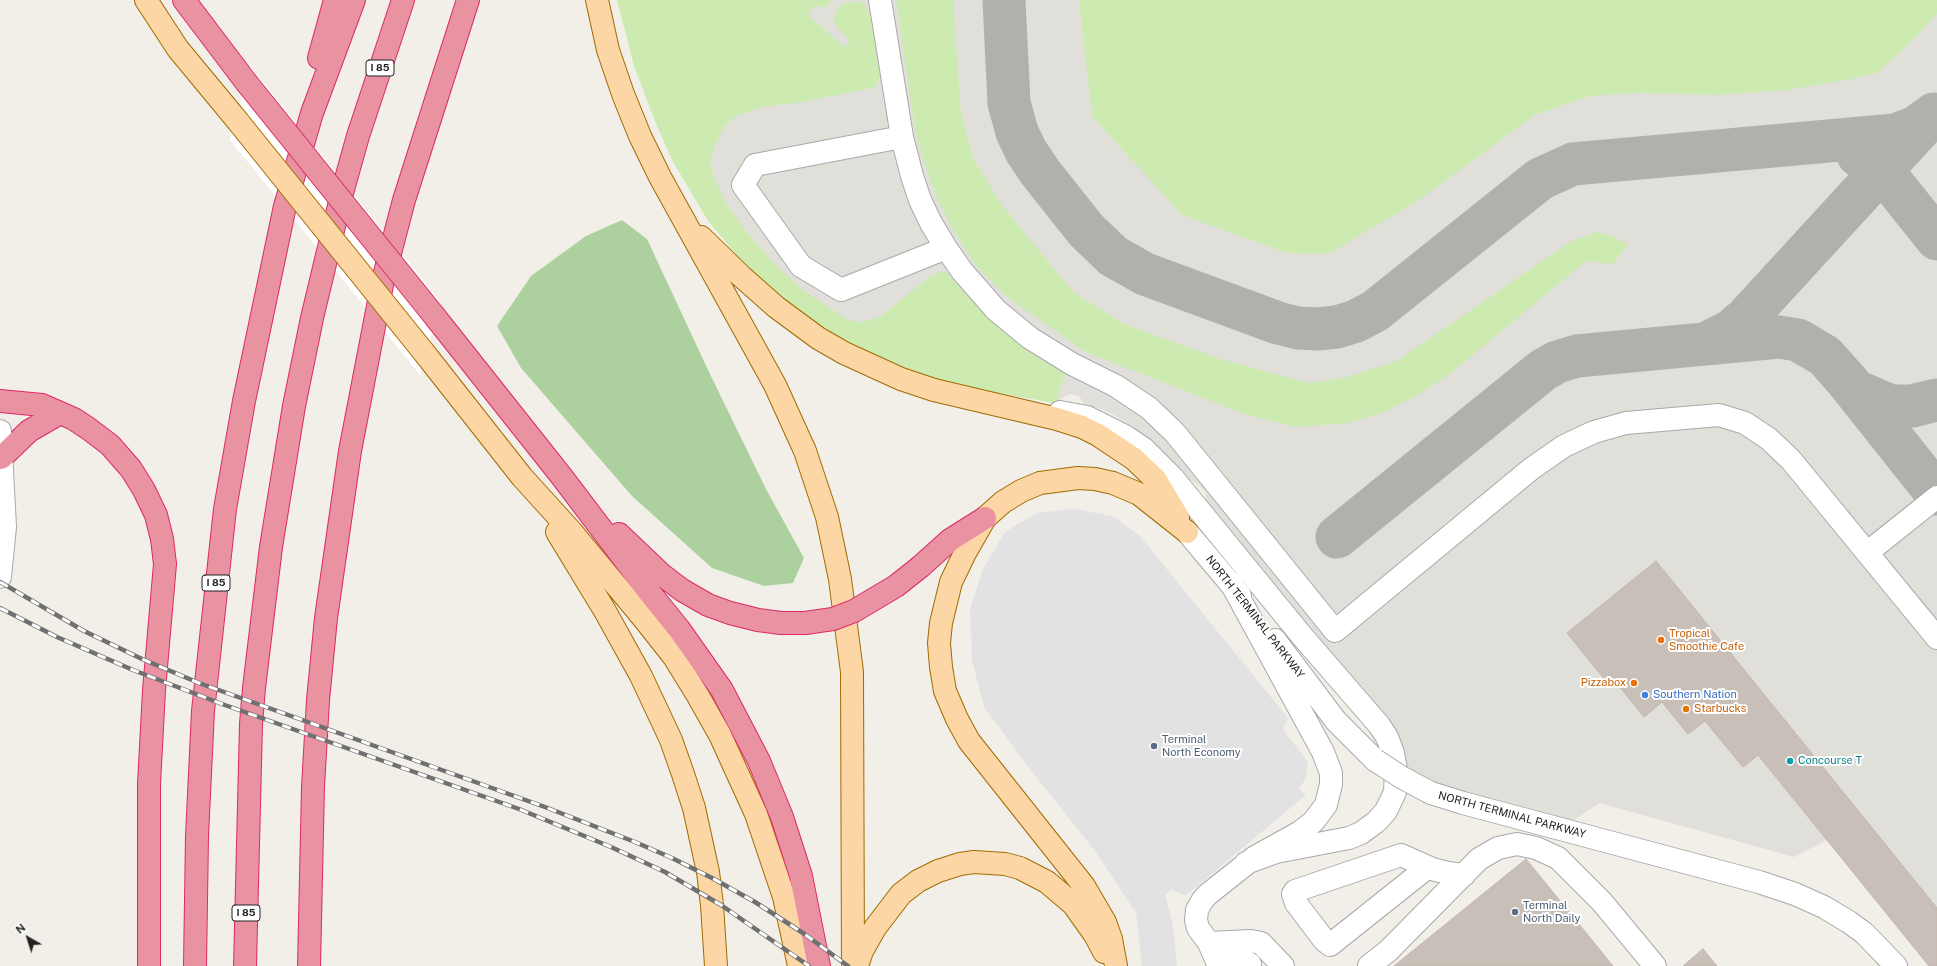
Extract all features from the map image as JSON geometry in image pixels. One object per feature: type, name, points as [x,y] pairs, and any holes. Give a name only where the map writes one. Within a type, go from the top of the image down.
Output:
[{"type":"highway","points":[[184,0],[246,82],[562,477],[722,690],[747,737],[771,788],[794,853],[801,876],[819,966]]},
{"type":"highway","points":[[312,113],[320,53],[335,0]]},
{"type":"highway","name":"I 85","points":[[195,966],[197,836],[203,711],[225,509],[244,401],[285,206],[312,113],[354,0]]},
{"type":"highway","name":"I 85","points":[[244,966],[251,724],[271,547],[294,406],[310,325],[342,193],[365,115],[403,0]]},
{"type":"highway","points":[[309,966],[312,803],[318,700],[327,610],[350,451],[384,280],[404,200],[468,0]]},
{"type":"highway","points":[[0,401],[42,405],[79,422],[110,445],[131,469],[144,490],[156,515],[162,539],[165,564],[154,690],[150,784],[149,966]]},
{"type":"highway","points":[[1,457],[29,431],[60,413]]},
{"type":"highway","points":[[562,477],[642,556],[682,590],[708,605],[730,613],[781,623],[833,619],[854,611],[896,586],[950,540],[985,518]]},
{"type":"main road","points":[[146,0],[178,49],[426,355],[522,477],[571,531],[674,657],[720,735],[756,814],[784,897],[799,966]]},
{"type":"main road","points":[[597,0],[608,50],[623,94],[640,136],[660,177],[775,385],[791,418],[827,517],[840,579],[852,672],[853,966]]},
{"type":"main road","points":[[682,215],[722,258],[764,297],[797,323],[844,353],[901,379],[934,390],[1031,413],[1082,427],[1098,435],[1134,458],[1156,480],[1187,532]]},
{"type":"main road","points":[[522,477],[606,611],[641,676],[671,740],[694,808],[708,872],[712,904],[716,966]]},
{"type":"main road","points":[[1116,966],[1111,939],[1095,903],[1075,874],[969,741],[957,719],[945,691],[941,667],[939,643],[945,602],[951,582],[959,564],[985,518],[1003,502],[1021,490],[1040,482],[1078,478],[1095,479],[1113,483],[1139,494],[1187,532]]},
{"type":"main road","points":[[856,966],[862,951],[875,928],[901,894],[918,881],[938,872],[960,864],[987,862],[1020,868],[1047,882],[1061,892],[1073,904],[1095,935],[1110,966]]},
{"type":"street","points":[[880,0],[902,137],[912,176],[920,200],[946,248],[982,295],[1011,323],[1054,353],[1116,386],[1149,408],[1175,433],[1334,631],[1531,470],[1564,446],[1588,434],[1626,423],[1719,415],[1745,423],[1770,439],[1791,460],[1838,519],[1868,552],[1882,573],[1937,638]]},
{"type":"street","points":[[902,137],[755,165],[744,185],[801,266],[840,290],[946,248]]},
{"type":"street","points":[[1031,413],[1060,412],[1087,417],[1125,436],[1144,449],[1173,478],[1302,636],[1379,724],[1387,737],[1393,753],[1396,770],[1395,792],[1386,811],[1376,822],[1361,833],[1349,838],[1276,852],[1246,863]]},
{"type":"street","points":[[0,431],[5,527],[0,577]]},
{"type":"street","points":[[1868,552],[1937,498]]},
{"type":"street","name":"NORTH TERMINAL PARKWAY","points":[[1187,532],[1231,583],[1336,721],[1353,740],[1375,760],[1401,777],[1431,793],[1470,805],[1759,882],[1824,906],[1864,932],[1896,966]]},
{"type":"street","points":[[1219,966],[1209,943],[1198,928],[1196,920],[1197,910],[1207,895],[1246,863],[1262,852],[1300,832],[1314,822],[1320,814],[1329,795],[1331,773],[1324,752],[1231,583]]},
{"type":"street","points":[[1369,966],[1388,951],[1479,859],[1498,848],[1517,844],[1536,848],[1558,858],[1602,902],[1655,966]]},
{"type":"street","points":[[1430,868],[1330,944],[1324,940],[1296,903],[1293,894],[1295,891],[1401,855],[1430,868],[1448,873],[1464,875]]},
{"type":"street","points":[[1430,868],[1436,886],[1435,904]]},
{"type":"street","name":"NORTH TERMINAL PARKWAY","points":[[1864,932],[1888,966]]},
{"type":"street","points":[[1209,943],[1251,941],[1261,943],[1283,966]]},
{"type":"street","points":[[1209,943],[1250,964]]},
{"type":"shaded area","points":[[625,0],[1937,0],[1937,966],[1929,966],[1827,840],[1794,857],[1599,803],[1573,821],[1455,790],[1426,778],[1402,765],[1205,505],[1206,493],[1200,486],[1176,470],[1134,432],[1135,427],[1104,410],[1084,404],[1079,396],[1071,394],[1060,399],[993,386],[926,370],[754,271]]},
{"type":"shaded area","name":"Terminal North Economy","points":[[1074,509],[1112,516],[1139,535],[1288,718],[1283,728],[1284,731],[1308,762],[1306,778],[1299,789],[1306,795],[1185,896],[1172,889],[1165,895],[1173,925],[1177,966],[1142,966],[1136,913],[1095,851],[1030,769],[984,707],[972,660],[970,609],[983,569],[1005,532],[1037,513]]},
{"type":"green space","points":[[617,0],[833,0],[825,7],[819,7],[816,5],[807,14],[844,47],[850,41],[837,27],[834,21],[835,13],[839,7],[845,3],[856,1],[863,3],[871,16],[880,75],[876,87],[803,102],[763,107],[736,116],[725,125],[714,147],[710,163],[714,177],[725,202],[746,231],[773,263],[804,291],[848,320],[860,322],[881,316],[932,275],[943,271],[947,273],[983,313],[997,325],[1028,349],[1065,373],[1057,398],[1060,399],[1061,404],[962,387],[908,372],[830,335],[800,314],[745,265],[708,221],[672,160],[654,119],[634,66]]},
{"type":"green space","points":[[896,0],[953,0],[961,114],[974,160],[1001,204],[1073,292],[1124,324],[1220,359],[1309,383],[1348,377],[1397,361],[1570,242],[1596,232],[1612,236],[1628,245],[1612,264],[1586,261],[1451,373],[1418,395],[1384,412],[1349,423],[1296,427],[1244,414],[1086,352],[1007,297],[977,267],[953,230],[934,191],[922,155],[915,129]]},
{"type":"green space","points":[[1079,0],[1937,0],[1937,14],[1911,42],[1877,73],[1847,80],[1787,90],[1718,95],[1640,93],[1590,96],[1535,115],[1416,202],[1328,254],[1287,253],[1182,215],[1092,116]]},
{"type":"green space","points":[[622,220],[647,239],[766,489],[804,558],[793,583],[764,586],[712,568],[632,496],[521,368],[497,326],[531,276],[586,236]]},
{"type":"pier","points":[[250,66],[441,302],[420,375],[230,140]]},
{"type":"building","name":"Concourse T","points":[[1656,561],[1937,908],[1937,966],[1929,966],[1758,755],[1743,767],[1705,721],[1688,734],[1662,702],[1644,717],[1611,676],[1606,681],[1567,633]]},
{"type":"building","name":"Terminal North Daily","points":[[1526,859],[1613,966],[1394,966]]},
{"type":"building","points":[[1703,949],[1717,966],[1683,966]]},
{"type":"taxiway","points":[[1004,0],[1009,103],[1017,132],[1026,151],[1040,172],[1086,230],[1113,256],[1145,274],[1278,323],[1298,328],[1317,329],[1337,327],[1356,321],[1375,311],[1540,179],[1573,164],[1895,135],[1916,127],[1934,114]]},
{"type":"taxiway","points":[[1707,343],[1731,331],[1746,318],[1926,122]]},
{"type":"taxiway","points":[[1858,155],[1877,168],[1889,179],[1937,239]]},
{"type":"taxiway","points":[[1337,537],[1543,370],[1557,362],[1577,356],[1779,337],[1798,340],[1825,356],[1848,382],[1937,494]]},
{"type":"taxiway","points":[[1856,391],[1891,406],[1912,406],[1937,400]]},
{"type":"railway","points":[[0,582],[84,631],[142,659],[199,683],[545,807],[672,858],[755,902],[803,933],[848,966]]},
{"type":"railway","points":[[0,608],[57,637],[133,670],[222,704],[519,809],[611,847],[665,872],[721,905],[809,966]]},
{"type":"place","name":"Tropical Smoothie Cafe","points":[[1661,640]]},
{"type":"place","name":"Pizzabox","points":[[1634,683]]},
{"type":"place","name":"Southern Nation","points":[[1645,695]]},
{"type":"place","name":"Starbucks","points":[[1686,709]]},
{"type":"place","name":"Terminal North Economy","points":[[1154,746]]},
{"type":"place","name":"Concourse T","points":[[1790,761]]},
{"type":"place","name":"Terminal North Daily","points":[[1515,912]]}]
